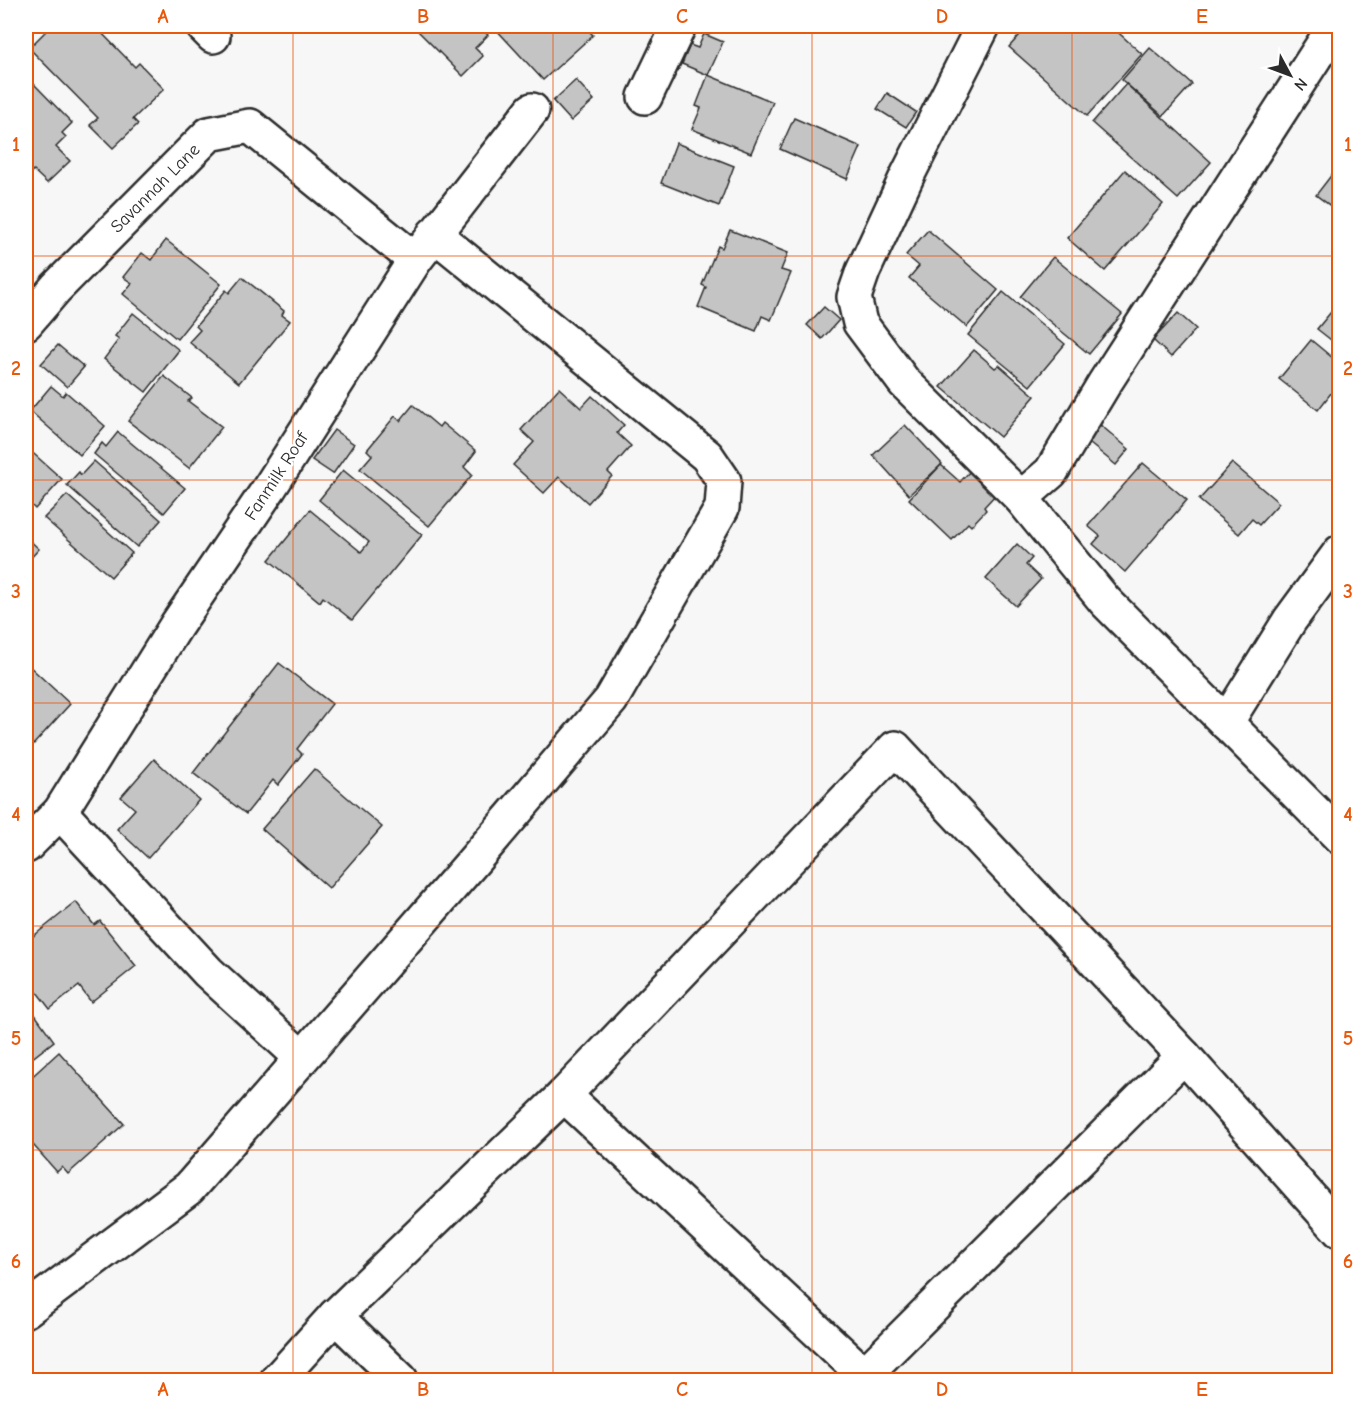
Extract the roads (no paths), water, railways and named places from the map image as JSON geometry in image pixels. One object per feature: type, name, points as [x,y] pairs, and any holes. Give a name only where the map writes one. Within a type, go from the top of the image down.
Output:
[{"type":"street","points":[[645,97],[679,26]]},
{"type":"street","points":[[983,26],[908,174],[854,297],[860,323],[904,382],[1021,498],[1105,601],[1340,837]]},
{"type":"street","points":[[1021,498],[1051,472],[1104,384],[1335,26]]},
{"type":"street","name":"Fanmilk Roaf","points":[[26,846],[60,812],[176,626],[270,487],[415,260],[532,110]]},
{"type":"street","name":"Savannah Lane","points":[[26,323],[56,288],[210,134],[249,126],[415,260]]},
{"type":"street","points":[[26,1311],[189,1188],[611,700],[722,508],[724,481],[707,456],[434,234]]},
{"type":"street","points":[[1226,723],[1290,620],[1340,552]]},
{"type":"street","points":[[277,1380],[335,1316],[564,1095],[895,748],[1184,1056],[1340,1231]]},
{"type":"street","points":[[60,812],[208,972],[301,1057]]},
{"type":"street","points":[[564,1095],[864,1378],[1184,1056]]},
{"type":"street","points":[[335,1316],[401,1380]]}]
